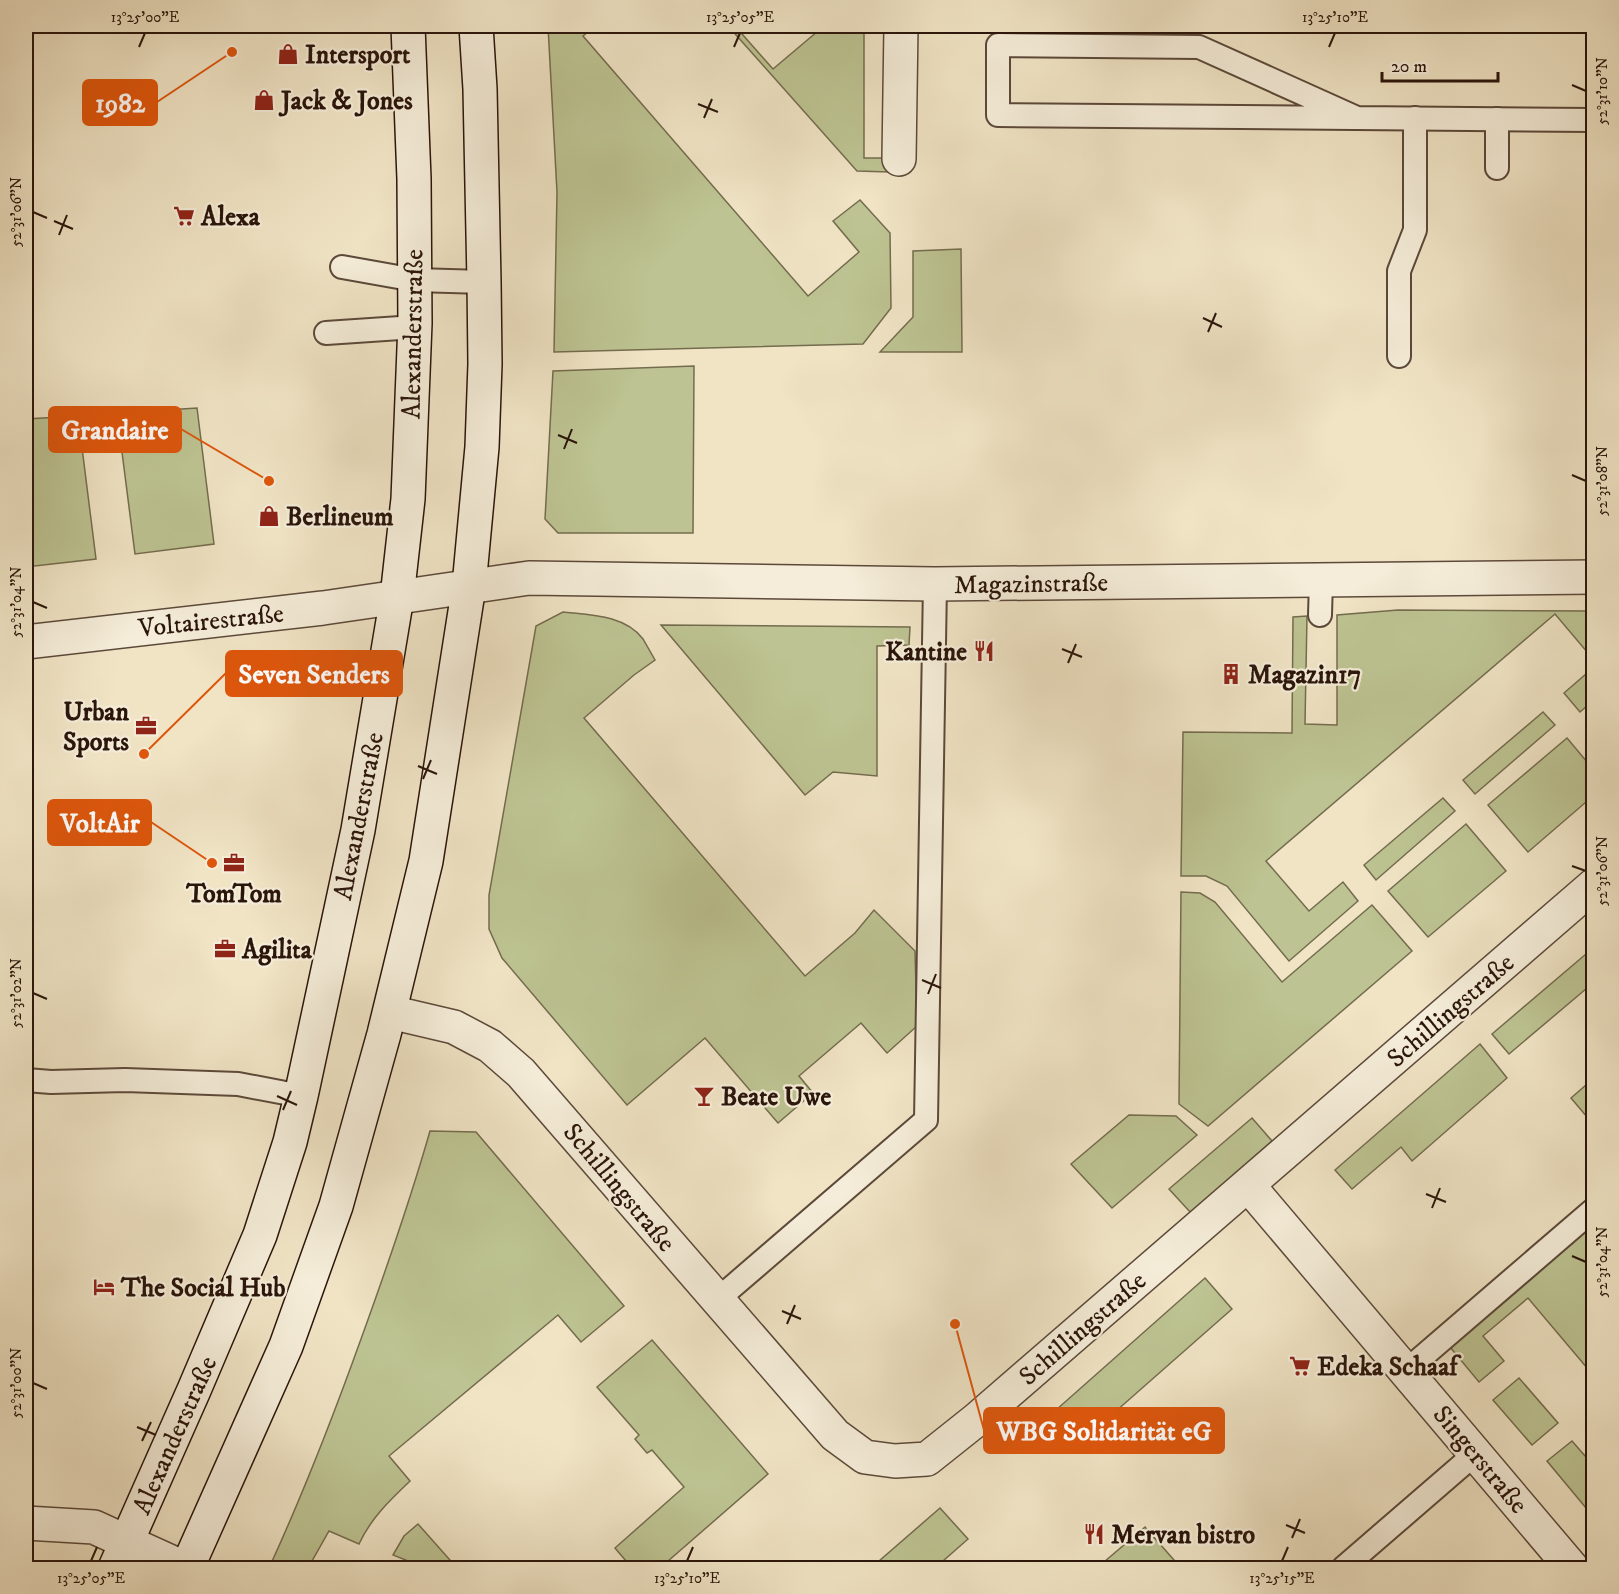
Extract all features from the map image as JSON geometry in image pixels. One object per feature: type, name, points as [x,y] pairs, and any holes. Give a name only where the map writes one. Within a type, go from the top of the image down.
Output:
[{"type":"street","name":"Alexanderstraße","points":[[121,1555],[195,1390],[260,1235],[290,1142],[358,830],[397,597],[408,499],[415,280],[408,26]]},
{"type":"street","points":[[26,1523],[94,1527],[121,1555],[186,1569],[290,1335],[336,1206],[390,1012],[426,861],[469,586],[482,447],[485,364],[480,89],[476,26]]},
{"type":"street","points":[[899,159],[901,26]]},
{"type":"street","name":"Magazinstraße","points":[[397,597],[543,578],[935,584],[1593,577]]},
{"type":"street","name":"Voltairestraße","points":[[26,642],[323,608],[397,597]]},
{"type":"street","name":"Schillingstraße","points":[[390,1012],[453,1028],[490,1046],[520,1073],[546,1100],[835,1435],[865,1457],[895,1461],[927,1459],[985,1412],[1593,885]]},
{"type":"street","name":"Singerstraße","points":[[1248,1185],[1407,1370],[1572,1569]]},
{"type":"lane","points":[[1357,118],[1199,47],[998,45],[998,115],[1593,120]]},
{"type":"lane","points":[[1399,356],[1400,271],[1415,230],[1415,118]]},
{"type":"lane","points":[[1497,119],[1497,168]]},
{"type":"lane","points":[[342,267],[415,280],[484,282]]},
{"type":"lane","points":[[326,333],[415,327]]},
{"type":"lane","points":[[1320,615],[1321,580]]},
{"type":"lane","points":[[717,1300],[926,1120],[935,584]]},
{"type":"lane","points":[[26,1080],[51,1082],[124,1080],[237,1084],[301,1096]]},
{"type":"lane","points":[[1407,1370],[1593,1209]]},
{"type":"lane","points":[[1343,1569],[1476,1453]]},
{"type":"green space","points":[[548,26],[595,26],[583,36],[808,296],[859,252],[833,221],[860,200],[890,233],[891,308],[863,344],[554,352],[557,192]]},
{"type":"green space","points":[[728,26],[735,26],[773,69],[824,26],[864,26],[864,158],[889,158],[889,172],[857,171]]},
{"type":"green space","points":[[961,249],[962,352],[880,352],[913,317],[913,251]]},
{"type":"green space","points":[[694,366],[693,533],[558,533],[545,519],[553,371]]},
{"type":"green space","points":[[197,408],[214,544],[135,554],[117,413]]},
{"type":"green space","points":[[78,416],[96,559],[26,567],[26,419]]},
{"type":"green space","points":[[1398,610],[1593,611],[1593,659],[1555,614],[1266,861],[1309,911],[1343,882],[1358,901],[1289,961],[1227,886],[1206,876],[1181,876],[1183,732],[1292,733],[1293,617],[1307,616],[1305,724],[1337,725],[1337,615]]},
{"type":"green space","points":[[563,612],[617,621],[636,631],[643,639],[655,660],[584,718],[805,976],[855,933],[874,910],[915,951],[917,1026],[887,1053],[861,1023],[799,1076],[813,1093],[778,1123],[705,1038],[627,1105],[502,958],[489,929],[489,895],[536,626]]},
{"type":"green space","points":[[661,625],[910,627],[909,645],[877,646],[877,776],[833,772],[805,795]]},
{"type":"green space","points":[[1593,668],[1593,701],[1580,712],[1564,693]]},
{"type":"green space","points":[[1543,712],[1555,725],[1475,794],[1463,780]]},
{"type":"green space","points":[[1567,738],[1593,769],[1593,796],[1528,852],[1488,805]]},
{"type":"green space","points":[[1443,798],[1455,811],[1376,880],[1364,865]]},
{"type":"green space","points":[[1466,824],[1506,871],[1428,937],[1388,891]]},
{"type":"green space","points":[[1181,892],[1200,893],[1215,902],[1282,982],[1372,905],[1412,951],[1208,1126],[1179,1104]]},
{"type":"green space","points":[[1586,954],[1593,963],[1593,983],[1509,1054],[1492,1034]]},
{"type":"green space","points":[[1480,1044],[1507,1078],[1412,1161],[1401,1147],[1352,1189],[1335,1170]]},
{"type":"green space","points":[[1593,1079],[1593,1124],[1571,1098]]},
{"type":"green space","points":[[1129,1115],[1176,1116],[1197,1135],[1112,1208],[1071,1164]]},
{"type":"green space","points":[[1252,1118],[1272,1141],[1191,1213],[1169,1189]]},
{"type":"green space","points":[[430,1131],[476,1132],[624,1306],[581,1342],[558,1315],[389,1456],[410,1481],[375,1518],[359,1544],[329,1531],[308,1568],[269,1568],[329,1426],[380,1287]]},
{"type":"green space","points":[[1593,1223],[1593,1375],[1528,1298],[1483,1336],[1504,1361],[1479,1382],[1450,1347]]},
{"type":"green space","points":[[1205,1278],[1232,1309],[1082,1441],[1056,1410]]},
{"type":"green space","points":[[652,1340],[768,1474],[660,1568],[632,1568],[615,1548],[684,1487],[652,1450],[647,1453],[635,1439],[639,1435],[597,1387]]},
{"type":"green space","points":[[1519,1378],[1558,1423],[1532,1445],[1493,1400]]},
{"type":"green space","points":[[1572,1441],[1593,1465],[1593,1502],[1586,1508],[1547,1461]]},
{"type":"green space","points":[[940,1508],[968,1539],[935,1568],[871,1568]]},
{"type":"green space","points":[[418,1524],[457,1568],[423,1568],[393,1555],[404,1536]]},
{"type":"green space","points":[[1145,1527],[1181,1568],[1097,1568]]},
{"type":"place","name":"1982","points":[[232,52]]},
{"type":"place","name":"Intersport","points":[[288,54]]},
{"type":"place","name":"Jack & Jones","points":[[264,100]]},
{"type":"place","name":"Alexa","points":[[184,216]]},
{"type":"place","name":"Grandaire","points":[[269,481]]},
{"type":"place","name":"Berlineum","points":[[269,516]]},
{"type":"place","name":"Kantine","points":[[984,651]]},
{"type":"place","name":"Magazin17","points":[[1231,674]]},
{"type":"place","name":"Urban Sports","points":[[146,726]]},
{"type":"place","name":"Seven Senders","points":[[144,754]]},
{"type":"place","name":"VoltAir","points":[[212,863]]},
{"type":"place","name":"TomTom","points":[[234,863]]},
{"type":"place","name":"Agilita","points":[[225,949]]},
{"type":"place","name":"Beate Uwe","points":[[704,1096]]},
{"type":"place","name":"The Social Hub","points":[[104,1287]]},
{"type":"place","name":"WBG Solidarität eG","points":[[955,1324]]},
{"type":"place","name":"Edeka Schaaf","points":[[1300,1366]]},
{"type":"place","name":"Mervan bistro","points":[[1094,1534]]}]
